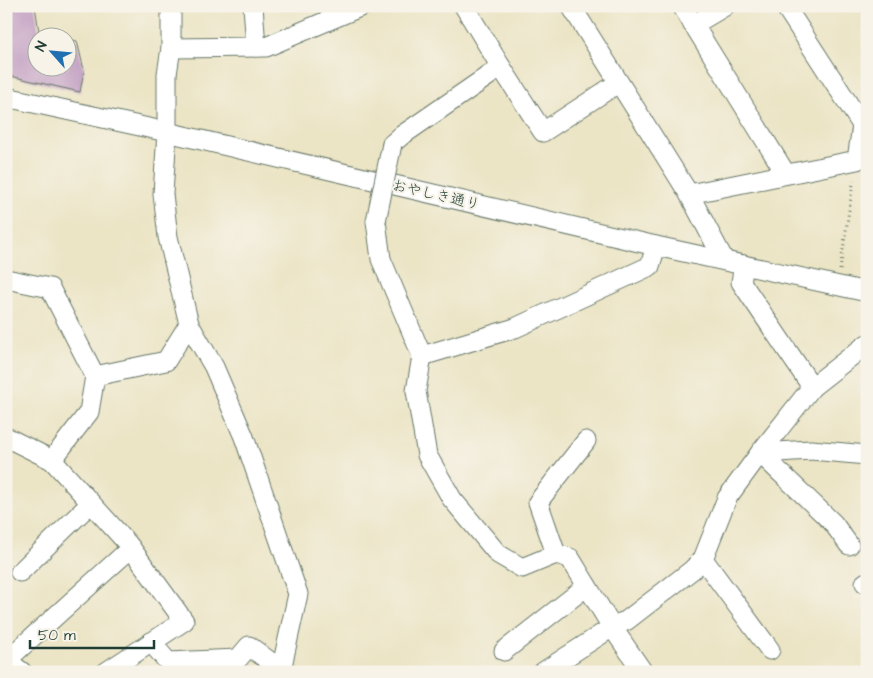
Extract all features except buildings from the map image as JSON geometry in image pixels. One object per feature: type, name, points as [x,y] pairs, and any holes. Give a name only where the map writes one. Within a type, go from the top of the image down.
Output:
[{"type":"street","points":[[171,6],[171,48],[167,74],[167,132],[163,194],[168,238],[189,324],[214,367],[244,437],[298,594],[282,666],[285,672]]},
{"type":"street","points":[[253,6],[256,47]]},
{"type":"street","points":[[171,48],[266,47],[362,6]]},
{"type":"street","points":[[464,6],[543,132],[618,83]]},
{"type":"street","points":[[571,6],[689,194],[724,260]]},
{"type":"street","points":[[682,6],[786,174]]},
{"type":"street","points":[[693,25],[725,6]]},
{"type":"street","points":[[689,194],[857,160],[864,116],[784,6]]},
{"type":"street","points":[[501,67],[392,144],[376,221],[381,259],[422,356],[416,391],[426,455],[452,499],[498,554],[522,568],[556,554],[570,558],[638,670]]},
{"type":"street","name":"おやしき通り","points":[[6,97],[167,132],[656,246],[867,292]]},
{"type":"street","points":[[422,356],[515,328],[650,266],[656,246]]},
{"type":"street","points":[[744,265],[741,282],[812,387]]},
{"type":"street","points":[[6,279],[50,288],[96,376],[89,412],[52,460]]},
{"type":"street","points":[[96,376],[166,361],[189,324]]},
{"type":"street","points":[[543,672],[612,627],[626,621],[692,570],[703,559],[727,498],[760,453],[812,387],[867,344]]},
{"type":"street","points":[[6,437],[52,460],[130,548],[184,621],[106,672]]},
{"type":"street","points":[[556,554],[538,502],[586,441]]},
{"type":"street","points":[[760,453],[811,450],[867,455]]},
{"type":"street","points":[[760,453],[834,523],[849,544]]},
{"type":"street","points":[[20,572],[91,503]]},
{"type":"street","points":[[22,672],[6,660],[130,548]]},
{"type":"street","points":[[703,559],[770,650]]},
{"type":"street","points":[[504,651],[587,586]]},
{"type":"street","points":[[151,642],[168,662],[238,659],[249,646],[285,672]]},
{"type":"path","points":[[838,286],[857,160]]}]
